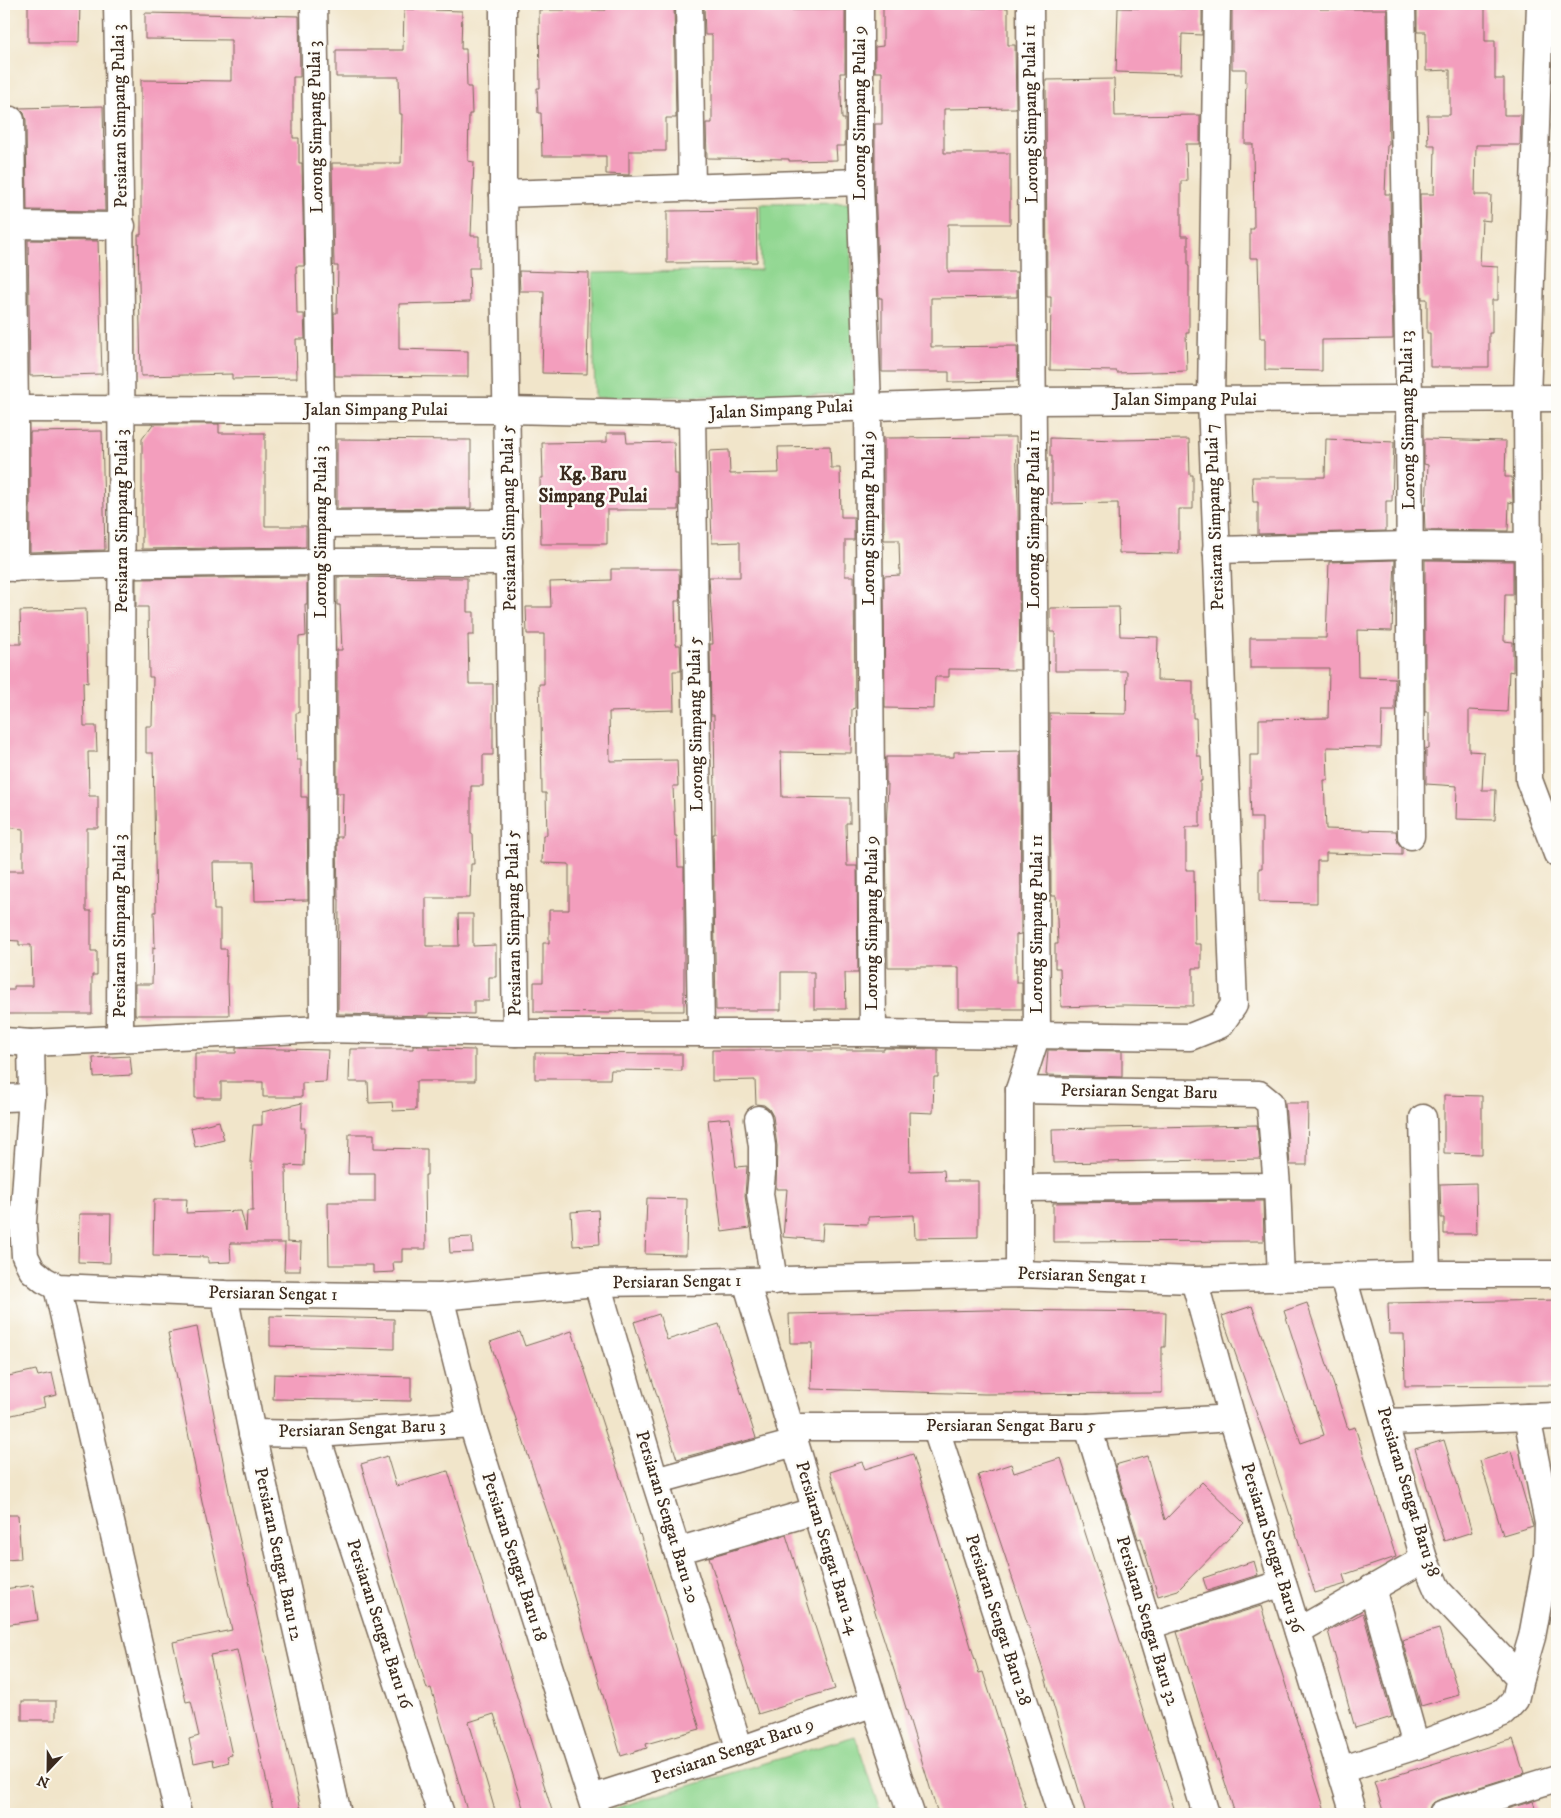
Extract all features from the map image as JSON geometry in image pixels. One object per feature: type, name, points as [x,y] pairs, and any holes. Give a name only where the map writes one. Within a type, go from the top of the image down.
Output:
[{"type":"street","name":"Persiaran Simpang Pulai 3","points":[[117,4],[122,226],[120,1037]]},
{"type":"street","name":"Lorong Simpang Pulai 3","points":[[314,4],[321,410],[322,1030]]},
{"type":"street","name":"Persiaran Simpang Pulai 5","points":[[503,4],[503,194],[516,1033]]},
{"type":"street","points":[[689,4],[692,188]]},
{"type":"street","name":"Lorong Simpang Pulai 9","points":[[860,4],[860,182],[868,406],[873,1033]]},
{"type":"street","name":"Lorong Simpang Pulai 11","points":[[1019,1274],[1019,1090],[1038,1034],[1030,4]]},
{"type":"street","name":"Persiaran Simpang Pulai 7","points":[[1038,1034],[1190,1037],[1220,1025],[1234,1005],[1211,400],[1217,4]]},
{"type":"street","name":"Lorong Simpang Pulai 13","points":[[1402,4],[1409,399],[1411,836]]},
{"type":"street","points":[[1540,4],[1527,399],[1529,780],[1557,854]]},
{"type":"street","points":[[12,120],[8,225],[10,568],[321,561],[509,562]]},
{"type":"street","points":[[503,194],[860,182]]},
{"type":"street","points":[[8,225],[122,226]]},
{"type":"street","name":"Jalan Simpang Pulai","points":[[10,409],[507,410],[692,414],[1034,401],[1557,398]]},
{"type":"street","name":"Lorong Simpang Pulai 5","points":[[692,414],[701,1034]]},
{"type":"street","points":[[321,524],[509,523]]},
{"type":"street","points":[[1216,550],[1409,544],[1528,546]]},
{"type":"street","points":[[4,1041],[31,1043],[120,1037],[322,1030],[516,1033],[1038,1034]]},
{"type":"street","points":[[31,1043],[32,1097],[13,1223],[32,1270],[44,1280],[57,1287],[178,1814]]},
{"type":"street","name":"Persiaran Sengat Baru","points":[[1019,1090],[1258,1094],[1270,1104],[1277,1186]]},
{"type":"street","points":[[4,1098],[32,1097]]},
{"type":"street","points":[[1423,1118],[1427,1274]]},
{"type":"street","points":[[758,1119],[762,1146],[760,1194],[774,1281]]},
{"type":"street","points":[[1019,1188],[1277,1186],[1281,1277]]},
{"type":"street","name":"Persiaran Sengat 1","points":[[57,1287],[224,1294],[440,1297],[597,1283],[774,1281],[1019,1274],[1194,1280],[1427,1274],[1557,1274]]},
{"type":"street","name":"Persiaran Sengat Baru 38","points":[[1344,1277],[1424,1559],[1438,1591],[1520,1678]]},
{"type":"street","name":"Persiaran Sengat Baru 36","points":[[1194,1280],[1232,1418],[1354,1814]]},
{"type":"street","name":"Persiaran Sengat Baru 24","points":[[746,1281],[874,1703],[911,1814]]},
{"type":"street","name":"Persiaran Sengat Baru 20","points":[[597,1283],[655,1481],[740,1750]]},
{"type":"street","name":"Persiaran Sengat Baru 12","points":[[224,1294],[252,1433],[338,1814]]},
{"type":"street","name":"Persiaran Sengat Baru 18","points":[[440,1297],[472,1424],[594,1806]]},
{"type":"street","points":[[1386,1422],[1557,1416]]},
{"type":"street","points":[[1340,1770],[1416,1746],[1503,1712],[1514,1700],[1532,1638],[1547,1556],[1548,1523],[1527,1417]]},
{"type":"street","name":"Persiaran Sengat Baru 5","points":[[655,1481],[792,1435],[935,1426],[1088,1427],[1232,1418]]},
{"type":"street","name":"Persiaran Sengat Baru 3","points":[[252,1433],[316,1434],[472,1424]]},
{"type":"street","name":"Persiaran Sengat Baru 28","points":[[935,1426],[1060,1814]]},
{"type":"street","name":"Persiaran Sengat Baru 32","points":[[1088,1427],[1206,1814]]},
{"type":"street","name":"Persiaran Sengat Baru 16","points":[[316,1434],[439,1814]]},
{"type":"street","points":[[677,1551],[816,1512]]},
{"type":"street","points":[[1298,1631],[1424,1559]]},
{"type":"street","points":[[1148,1626],[1283,1583]]},
{"type":"street","points":[[1372,1588],[1416,1746]]},
{"type":"street","name":"Persiaran Sengat Baru 9","points":[[594,1806],[740,1750],[874,1703]]},
{"type":"street","points":[[1442,1814],[1557,1778]]},
{"type":"green space","points":[[850,203],[854,394],[595,398],[592,273],[761,270],[760,204]]},
{"type":"green space","points":[[855,1736],[881,1814],[608,1814],[606,1811]]},
{"type":"building","points":[[28,4],[80,4],[79,42],[28,42]]},
{"type":"building","points":[[1232,4],[1320,4],[1320,9],[1387,9],[1389,145],[1387,145],[1385,194],[1390,194],[1393,339],[1322,340],[1322,371],[1265,370],[1265,338],[1260,338],[1258,258],[1250,258],[1250,229],[1254,229],[1253,144],[1245,144],[1246,69],[1232,69]]},
{"type":"building","points":[[606,5],[674,6],[676,118],[666,118],[666,151],[629,151],[629,175],[606,174],[606,156],[542,156],[541,113],[538,113],[537,88],[540,88],[539,10],[606,10]]},
{"type":"building","points":[[704,6],[774,6],[774,10],[845,10],[845,73],[840,73],[842,119],[845,119],[845,146],[836,146],[837,160],[789,161],[789,159],[707,158],[706,123],[712,123],[712,35],[705,35]]},
{"type":"building","points":[[1417,7],[1485,7],[1485,41],[1495,41],[1495,79],[1504,79],[1504,115],[1521,115],[1520,145],[1476,145],[1475,195],[1491,195],[1490,221],[1482,220],[1480,266],[1498,267],[1498,300],[1492,300],[1492,333],[1489,333],[1489,367],[1430,367],[1427,299],[1422,299],[1420,194],[1434,194],[1435,145],[1428,145],[1427,115],[1450,115],[1450,70],[1426,71],[1426,32],[1417,32]]},
{"type":"building","points":[[883,8],[1008,8],[1008,45],[1015,45],[1016,108],[944,109],[944,153],[1010,153],[1010,224],[948,224],[948,272],[1017,272],[1017,297],[931,298],[931,347],[1017,346],[1018,381],[949,382],[949,372],[882,372],[882,298],[879,298],[875,124],[882,124],[882,72],[875,72],[875,47],[883,46]]},
{"type":"building","points":[[1118,8],[1202,9],[1202,35],[1182,34],[1181,74],[1116,72]]},
{"type":"building","points":[[404,9],[462,11],[461,49],[466,49],[467,87],[471,87],[472,114],[469,114],[468,161],[474,162],[471,236],[479,236],[479,268],[469,268],[470,302],[399,304],[399,349],[468,351],[468,377],[335,376],[334,313],[337,313],[338,266],[334,266],[332,163],[401,163],[402,114],[400,114],[399,77],[336,77],[336,50],[403,50]]},
{"type":"building","points":[[145,13],[299,16],[300,77],[293,77],[293,138],[299,138],[299,163],[302,163],[304,266],[296,266],[297,314],[304,314],[305,339],[296,339],[297,378],[232,379],[232,374],[141,376],[138,235],[141,235],[141,80],[231,81],[231,40],[145,39]]},
{"type":"building","points":[[1114,79],[1115,116],[1200,115],[1200,144],[1186,144],[1187,181],[1181,181],[1181,236],[1188,236],[1189,266],[1189,333],[1186,333],[1187,371],[1117,373],[1117,371],[1050,370],[1051,297],[1047,297],[1046,80]]},
{"type":"building","points":[[103,106],[105,211],[27,210],[26,120],[24,113],[19,108]]},
{"type":"building","points":[[756,210],[757,262],[667,263],[667,211]]},
{"type":"building","points":[[28,240],[98,241],[102,374],[30,376]]},
{"type":"building","points":[[519,271],[589,273],[587,374],[542,373],[544,291],[520,291]]},
{"type":"building","points":[[153,424],[219,424],[219,433],[265,433],[265,526],[306,526],[306,547],[142,549],[142,439]]},
{"type":"building","points":[[102,431],[105,550],[30,552],[30,432]]},
{"type":"building","points":[[607,433],[626,433],[627,443],[674,442],[675,474],[678,474],[678,510],[607,510],[607,544],[541,544],[540,478],[543,478],[542,443],[607,442]]},
{"type":"building","points":[[1016,437],[1020,670],[949,669],[949,677],[935,677],[934,709],[885,708],[884,576],[900,575],[899,540],[884,540],[884,438]]},
{"type":"building","points":[[1050,438],[1118,440],[1189,439],[1190,475],[1193,475],[1193,509],[1179,509],[1179,554],[1119,553],[1118,503],[1052,504]]},
{"type":"building","points":[[337,439],[471,440],[471,508],[337,509]]},
{"type":"building","points":[[1326,439],[1394,442],[1392,501],[1386,501],[1386,531],[1258,534],[1258,502],[1253,502],[1252,477],[1325,477]]},
{"type":"building","points":[[1424,439],[1506,441],[1505,477],[1512,477],[1513,503],[1509,502],[1508,531],[1425,530],[1424,505],[1426,505],[1428,465],[1424,464]]},
{"type":"building","points":[[830,446],[831,468],[840,468],[841,517],[854,517],[854,540],[845,540],[845,576],[854,576],[855,708],[852,709],[851,753],[781,752],[782,797],[850,798],[850,823],[846,823],[847,866],[857,866],[858,973],[845,973],[846,1009],[814,1009],[814,972],[781,972],[781,1010],[716,1010],[713,834],[715,834],[714,715],[711,715],[710,644],[713,644],[709,577],[740,577],[740,542],[712,543],[709,451],[729,450],[730,474],[779,473],[778,447]]},
{"type":"building","points":[[1395,560],[1392,631],[1357,630],[1358,677],[1395,678],[1395,711],[1382,711],[1381,748],[1327,747],[1328,780],[1324,780],[1326,829],[1396,831],[1398,843],[1402,848],[1402,855],[1326,853],[1326,861],[1317,861],[1317,903],[1259,902],[1259,868],[1262,868],[1262,818],[1251,818],[1250,755],[1259,755],[1259,719],[1328,718],[1329,668],[1250,668],[1250,638],[1326,638],[1329,562]]},
{"type":"building","points":[[1425,560],[1513,561],[1513,595],[1505,595],[1504,641],[1513,642],[1513,672],[1509,671],[1507,712],[1469,710],[1469,751],[1484,752],[1482,790],[1496,790],[1495,820],[1456,819],[1457,786],[1426,784],[1426,748],[1429,749],[1429,712],[1425,712]]},
{"type":"building","points":[[611,569],[679,569],[680,601],[675,601],[676,645],[680,645],[681,671],[673,671],[674,710],[609,712],[610,761],[677,760],[678,786],[673,786],[678,867],[684,867],[684,1011],[610,1011],[610,1013],[534,1012],[534,982],[543,982],[543,943],[549,943],[549,910],[569,910],[569,864],[542,863],[543,835],[547,835],[546,793],[542,793],[539,684],[544,684],[544,634],[527,634],[526,607],[551,607],[550,582],[611,580]]},
{"type":"building","points":[[307,577],[307,604],[305,604],[306,636],[299,637],[299,713],[296,713],[297,760],[301,760],[301,797],[307,797],[308,900],[255,901],[254,862],[213,862],[214,910],[220,910],[220,949],[227,949],[226,984],[228,984],[229,1015],[135,1015],[135,984],[152,984],[153,947],[155,948],[154,912],[156,912],[153,753],[146,753],[146,726],[152,726],[153,677],[149,677],[148,607],[136,607],[136,579]]},
{"type":"building","points":[[337,577],[467,578],[467,612],[474,612],[474,635],[468,635],[469,684],[493,684],[493,755],[483,755],[483,786],[471,786],[471,834],[473,834],[474,864],[471,864],[470,898],[426,898],[426,946],[459,946],[458,914],[473,914],[473,946],[496,945],[496,977],[489,977],[489,1001],[474,1001],[474,1014],[429,1013],[429,1016],[338,1014],[339,899],[337,837],[342,837],[343,793],[337,793],[337,650],[342,650],[340,605],[337,605]]},
{"type":"building","points":[[1119,607],[1120,636],[1158,637],[1157,680],[1193,681],[1193,718],[1196,718],[1197,756],[1201,756],[1202,781],[1200,781],[1200,827],[1186,827],[1186,870],[1194,870],[1195,944],[1201,944],[1201,968],[1193,968],[1193,1006],[1123,1005],[1061,1007],[1060,968],[1055,968],[1055,944],[1058,944],[1056,896],[1051,896],[1050,713],[1126,714],[1127,671],[1055,671],[1055,632],[1050,632],[1050,608]]},
{"type":"building","points":[[86,609],[88,683],[83,682],[84,726],[96,726],[97,752],[88,752],[89,796],[98,796],[98,828],[87,828],[86,911],[91,911],[91,951],[97,951],[97,975],[92,975],[92,1014],[4,1014],[4,990],[14,990],[14,986],[32,986],[31,945],[19,945],[19,941],[4,940],[4,871],[23,871],[23,829],[4,827],[4,644],[21,644],[20,611]]},
{"type":"building","points":[[1020,751],[1021,934],[1016,935],[1016,982],[1022,982],[1022,1009],[959,1009],[959,967],[888,967],[886,830],[888,784],[886,784],[886,757],[954,757],[954,752]]},
{"type":"building","points":[[413,1046],[429,1046],[429,1049],[475,1050],[475,1081],[416,1081],[416,1110],[393,1111],[392,1102],[369,1103],[368,1082],[349,1082],[350,1049],[413,1049]]},
{"type":"building","points":[[236,1048],[328,1050],[326,1082],[302,1083],[302,1097],[263,1097],[263,1082],[221,1082],[221,1098],[195,1098],[195,1053],[236,1053]]},
{"type":"building","points":[[884,1048],[938,1049],[938,1077],[934,1077],[933,1113],[909,1112],[910,1171],[944,1170],[945,1181],[978,1181],[978,1237],[915,1238],[914,1215],[868,1217],[868,1224],[823,1223],[822,1240],[783,1237],[787,1189],[776,1189],[777,1146],[773,1116],[764,1105],[756,1104],[755,1080],[712,1081],[712,1050],[884,1050]]},
{"type":"building","points":[[1048,1050],[1122,1051],[1122,1077],[1046,1075]]},
{"type":"building","points":[[535,1053],[682,1054],[682,1071],[611,1070],[610,1079],[535,1079]]},
{"type":"building","points":[[130,1056],[132,1075],[94,1077],[93,1058]]},
{"type":"building","points":[[1444,1095],[1482,1096],[1482,1154],[1444,1153]]},
{"type":"building","points":[[302,1103],[301,1128],[305,1128],[304,1166],[286,1165],[287,1242],[301,1243],[300,1271],[284,1271],[285,1243],[230,1243],[231,1262],[208,1263],[208,1257],[153,1256],[154,1199],[187,1199],[186,1213],[241,1211],[246,1231],[247,1211],[253,1211],[252,1162],[250,1162],[253,1125],[262,1125],[262,1112]]},
{"type":"building","points":[[1285,1103],[1308,1103],[1307,1165],[1290,1165]]},
{"type":"building","points":[[730,1118],[736,1167],[747,1166],[745,1196],[750,1228],[722,1232],[708,1120]]},
{"type":"building","points":[[219,1121],[224,1140],[195,1147],[191,1128]]},
{"type":"building","points":[[1257,1125],[1260,1159],[1053,1163],[1052,1129]]},
{"type":"building","points":[[349,1134],[374,1134],[374,1148],[427,1149],[427,1175],[425,1175],[426,1249],[402,1249],[402,1262],[393,1262],[394,1272],[373,1273],[373,1265],[329,1265],[328,1202],[375,1202],[375,1174],[348,1174]]},
{"type":"building","points":[[1476,1183],[1477,1234],[1444,1234],[1444,1218],[1441,1218],[1440,1184]]},
{"type":"building","points":[[647,1198],[687,1199],[686,1255],[645,1254]]},
{"type":"building","points":[[1263,1201],[1264,1241],[1053,1242],[1053,1203]]},
{"type":"building","points":[[598,1210],[600,1244],[573,1246],[571,1212]]},
{"type":"building","points":[[79,1214],[111,1214],[110,1263],[78,1262]]},
{"type":"building","points":[[472,1237],[473,1252],[450,1253],[449,1238]]},
{"type":"building","points":[[1557,1300],[1557,1385],[1405,1386],[1404,1334],[1389,1334],[1388,1303]]},
{"type":"building","points":[[1307,1303],[1348,1429],[1355,1427],[1396,1557],[1343,1575],[1346,1584],[1315,1593],[1268,1446],[1222,1316],[1252,1306],[1301,1443],[1324,1435],[1284,1311]]},
{"type":"building","points":[[989,1310],[1166,1312],[1165,1347],[1162,1347],[1162,1393],[985,1394],[811,1389],[812,1343],[790,1343],[789,1314]]},
{"type":"building","points":[[659,1314],[667,1340],[719,1324],[756,1438],[677,1459],[634,1322]]},
{"type":"building","points":[[270,1316],[394,1319],[394,1349],[270,1346]]},
{"type":"building","points":[[197,1327],[231,1502],[302,1814],[274,1814],[237,1650],[210,1655],[232,1755],[227,1756],[229,1762],[214,1766],[213,1759],[194,1763],[189,1739],[199,1736],[191,1701],[186,1702],[173,1642],[232,1630],[202,1502],[168,1333]]},
{"type":"building","points":[[572,1331],[640,1534],[700,1729],[646,1744],[647,1748],[621,1756],[559,1547],[490,1342],[520,1332],[525,1346]]},
{"type":"building","points":[[36,1370],[38,1376],[52,1373],[57,1395],[43,1398],[45,1407],[8,1416],[4,1396],[4,1377]]},
{"type":"building","points":[[274,1374],[411,1377],[411,1401],[273,1399]]},
{"type":"building","points":[[1444,1440],[1472,1532],[1444,1541],[1415,1449]]},
{"type":"building","points":[[1511,1451],[1533,1526],[1503,1535],[1480,1461]]},
{"type":"building","points":[[913,1454],[979,1673],[983,1672],[1028,1814],[938,1814],[902,1695],[830,1472],[862,1462],[865,1469]]},
{"type":"building","points":[[387,1456],[396,1486],[448,1471],[553,1814],[525,1814],[494,1714],[469,1722],[496,1814],[468,1814],[431,1688],[427,1689],[361,1464]]},
{"type":"building","points":[[1147,1456],[1165,1520],[1202,1482],[1244,1523],[1178,1590],[1158,1596],[1141,1538],[1138,1539],[1115,1465]]},
{"type":"building","points":[[1061,1458],[1175,1811],[1163,1814],[1086,1814],[1042,1667],[978,1475],[1011,1464],[1014,1473]]},
{"type":"building","points":[[4,1515],[18,1515],[21,1559],[4,1560]]},
{"type":"building","points":[[786,1535],[835,1689],[758,1714],[709,1557]]},
{"type":"building","points":[[1254,1561],[1258,1575],[1207,1591],[1203,1578]]},
{"type":"building","points":[[33,1585],[38,1620],[4,1625],[4,1589]]},
{"type":"building","points":[[1261,1606],[1326,1814],[1235,1814],[1218,1760],[1216,1760],[1177,1632]]},
{"type":"building","points":[[1363,1613],[1392,1717],[1355,1728],[1328,1631]]},
{"type":"building","points":[[1439,1629],[1459,1695],[1421,1706],[1402,1640]]},
{"type":"building","points":[[22,1701],[56,1701],[56,1720],[22,1720]]},
{"type":"building","points":[[1513,1739],[1524,1773],[1438,1800],[1431,1804],[1427,1813],[1384,1814],[1374,1782]]},
{"type":"building","points":[[1533,1801],[1537,1814],[1491,1814]]},
{"type":"district","name":"Kg. Baru Simpang Pulai","points":[[593,485]]}]
